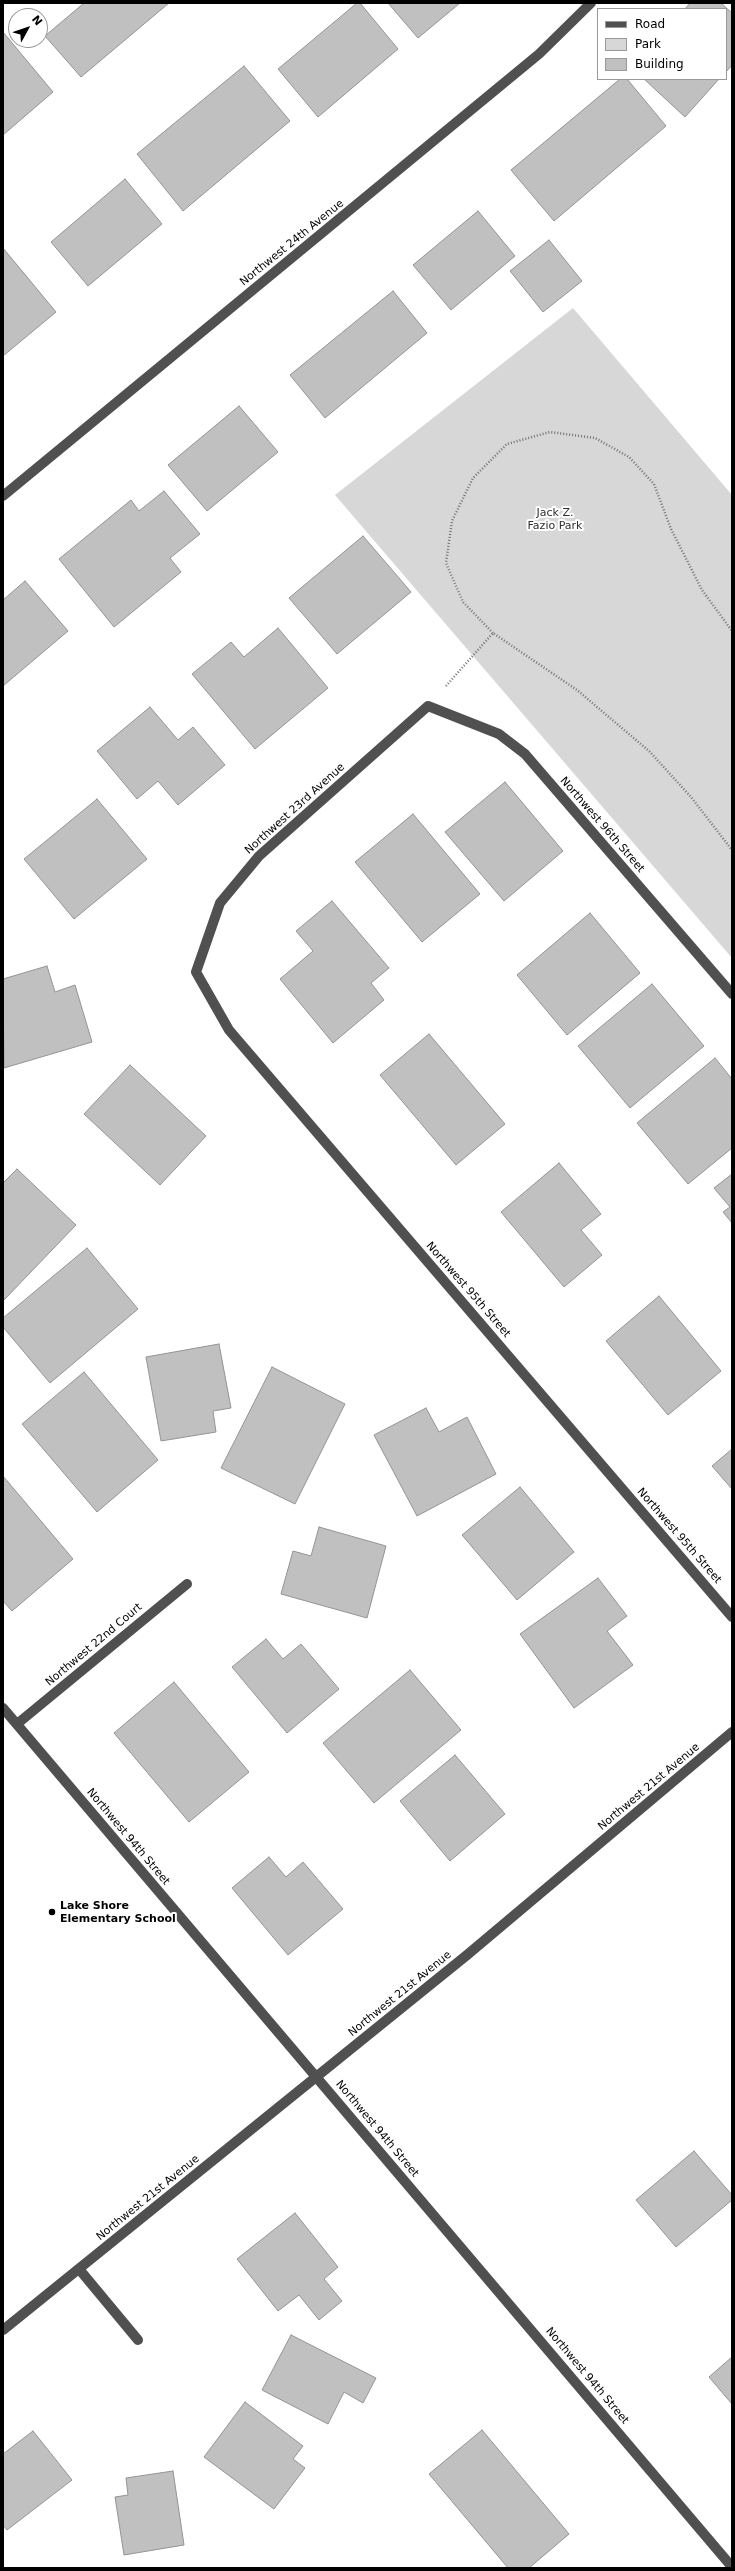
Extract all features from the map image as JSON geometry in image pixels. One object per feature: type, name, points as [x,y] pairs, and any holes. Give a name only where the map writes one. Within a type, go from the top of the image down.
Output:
[{"type":"street","name":"Northwest 24th Avenue","points":[[3,496],[539,54],[592,3]]},
{"type":"street","name":"Northwest 23rd Avenue","points":[[196,972],[220,903],[259,856],[428,706]]},
{"type":"street","name":"Northwest 96th Street","points":[[428,706],[499,734],[525,754],[732,994]]},
{"type":"street","name":"Northwest 95th Street","points":[[196,972],[229,1030],[732,1617]]},
{"type":"street","name":"Northwest 22nd Court","points":[[17,1724],[187,1584]]},
{"type":"street","name":"Northwest 94th Street","points":[[3,1708],[317,2076],[732,2567]]},
{"type":"street","name":"Northwest 21st Avenue","points":[[3,2330],[467,1955],[732,1732]]},
{"type":"street","points":[[79,2269],[138,2340]]},
{"type":"path","points":[[732,631],[702,590],[671,529],[654,484],[629,456],[595,438],[550,432],[507,444],[473,478],[452,521],[446,563],[463,602],[493,633],[577,690],[650,751],[691,797],[732,850]]},
{"type":"path","points":[[428,706],[493,633]]},
{"type":"green space","name":"Jack Z. Fazio Park","points":[[573,308],[732,495],[732,958],[335,495]]},
{"type":"building","points":[[84,3],[169,3],[81,77],[48,39],[48,33]]},
{"type":"building","points":[[357,3],[360,3],[398,49],[318,117],[278,69]]},
{"type":"building","points":[[388,3],[460,3],[418,38]]},
{"type":"building","points":[[690,3],[721,3],[726,8],[686,8]]},
{"type":"building","points":[[727,8],[732,13],[732,65],[727,71]]},
{"type":"building","points":[[3,32],[8,38],[8,48],[16,48],[53,92],[3,135]]},
{"type":"building","points":[[244,66],[290,121],[183,211],[137,154]]},
{"type":"building","points":[[619,80],[628,80],[666,126],[554,221],[511,170]]},
{"type":"building","points":[[645,80],[718,80],[685,117]]},
{"type":"building","points":[[125,179],[162,224],[88,286],[51,242]]},
{"type":"building","points":[[478,211],[515,256],[451,310],[413,265]]},
{"type":"building","points":[[549,240],[582,281],[543,312],[510,271]]},
{"type":"building","points":[[3,248],[56,312],[3,356]]},
{"type":"building","points":[[393,291],[427,333],[325,418],[290,375]]},
{"type":"building","points":[[239,406],[278,452],[207,511],[168,465]]},
{"type":"building","points":[[164,491],[200,534],[170,558],[181,572],[114,627],[59,559],[131,500],[139,511]]},
{"type":"building","points":[[363,536],[411,592],[337,654],[289,598]]},
{"type":"building","points":[[25,581],[68,631],[3,686],[3,600]]},
{"type":"building","points":[[278,628],[328,688],[255,749],[192,674],[231,642],[244,657]]},
{"type":"building","points":[[150,707],[178,740],[193,727],[225,765],[178,805],[158,781],[137,799],[97,751]]},
{"type":"building","points":[[505,782],[563,851],[504,901],[445,832]]},
{"type":"building","points":[[97,799],[147,859],[74,919],[24,859]]},
{"type":"building","points":[[413,814],[480,894],[422,942],[355,862]]},
{"type":"building","points":[[332,901],[389,968],[371,983],[384,1000],[333,1043],[280,979],[313,951],[296,931]]},
{"type":"building","points":[[590,913],[640,973],[567,1035],[517,975]]},
{"type":"building","points":[[47,966],[55,992],[75,985],[92,1042],[4,1068],[3,979]]},
{"type":"building","points":[[652,984],[704,1046],[630,1108],[578,1046]]},
{"type":"building","points":[[429,1034],[505,1124],[456,1165],[380,1075]]},
{"type":"building","points":[[715,1058],[732,1079],[732,1148],[688,1184],[637,1123]]},
{"type":"building","points":[[130,1065],[206,1136],[160,1185],[84,1114]]},
{"type":"building","points":[[559,1163],[601,1214],[581,1230],[602,1255],[564,1287],[501,1212]]},
{"type":"building","points":[[17,1169],[76,1225],[3,1301],[3,1183]]},
{"type":"building","points":[[732,1174],[732,1223],[723,1212],[730,1207],[714,1188]]},
{"type":"building","points":[[87,1248],[138,1309],[50,1383],[3,1327],[3,1318]]},
{"type":"building","points":[[659,1296],[721,1371],[668,1415],[606,1341]]},
{"type":"building","points":[[219,1344],[231,1408],[213,1411],[216,1432],[161,1441],[146,1357]]},
{"type":"building","points":[[272,1367],[345,1404],[295,1504],[221,1468]]},
{"type":"building","points":[[84,1372],[158,1460],[97,1512],[22,1424]]},
{"type":"building","points":[[426,1408],[439,1432],[467,1417],[496,1474],[417,1516],[374,1435]]},
{"type":"building","points":[[732,1449],[732,1489],[712,1466]]},
{"type":"building","points":[[3,1476],[73,1559],[12,1611],[3,1601]]},
{"type":"building","points":[[520,1487],[574,1552],[517,1600],[462,1535]]},
{"type":"building","points":[[319,1527],[386,1546],[367,1618],[281,1594],[293,1551],[311,1556]]},
{"type":"building","points":[[598,1578],[627,1616],[607,1631],[633,1665],[574,1708],[520,1634]]},
{"type":"building","points":[[266,1639],[283,1659],[301,1644],[339,1689],[287,1733],[232,1667]]},
{"type":"building","points":[[410,1670],[461,1730],[374,1803],[323,1743]]},
{"type":"building","points":[[174,1682],[249,1772],[189,1822],[114,1733]]},
{"type":"building","points":[[455,1755],[505,1814],[450,1861],[400,1801]]},
{"type":"building","points":[[269,1857],[286,1877],[303,1862],[343,1909],[288,1955],[232,1888]]},
{"type":"building","points":[[694,2151],[732,2195],[732,2200],[676,2247],[636,2200]]},
{"type":"building","points":[[295,2213],[338,2267],[324,2279],[342,2301],[319,2320],[299,2295],[278,2311],[237,2259]]},
{"type":"building","points":[[291,2335],[376,2378],[363,2403],[344,2392],[328,2424],[262,2390]]},
{"type":"building","points":[[732,2357],[732,2404],[709,2377]]},
{"type":"building","points":[[245,2402],[303,2446],[293,2459],[305,2468],[274,2509],[204,2457]]},
{"type":"building","points":[[482,2430],[569,2534],[529,2568],[508,2568],[429,2474]]},
{"type":"building","points":[[33,2431],[72,2480],[7,2530],[3,2525],[3,2454]]},
{"type":"building","points":[[173,2471],[184,2545],[124,2555],[115,2497],[128,2495],[126,2478]]},
{"type":"place","name":"Lake Shore Elementary School","points":[[52,1912]]}]
